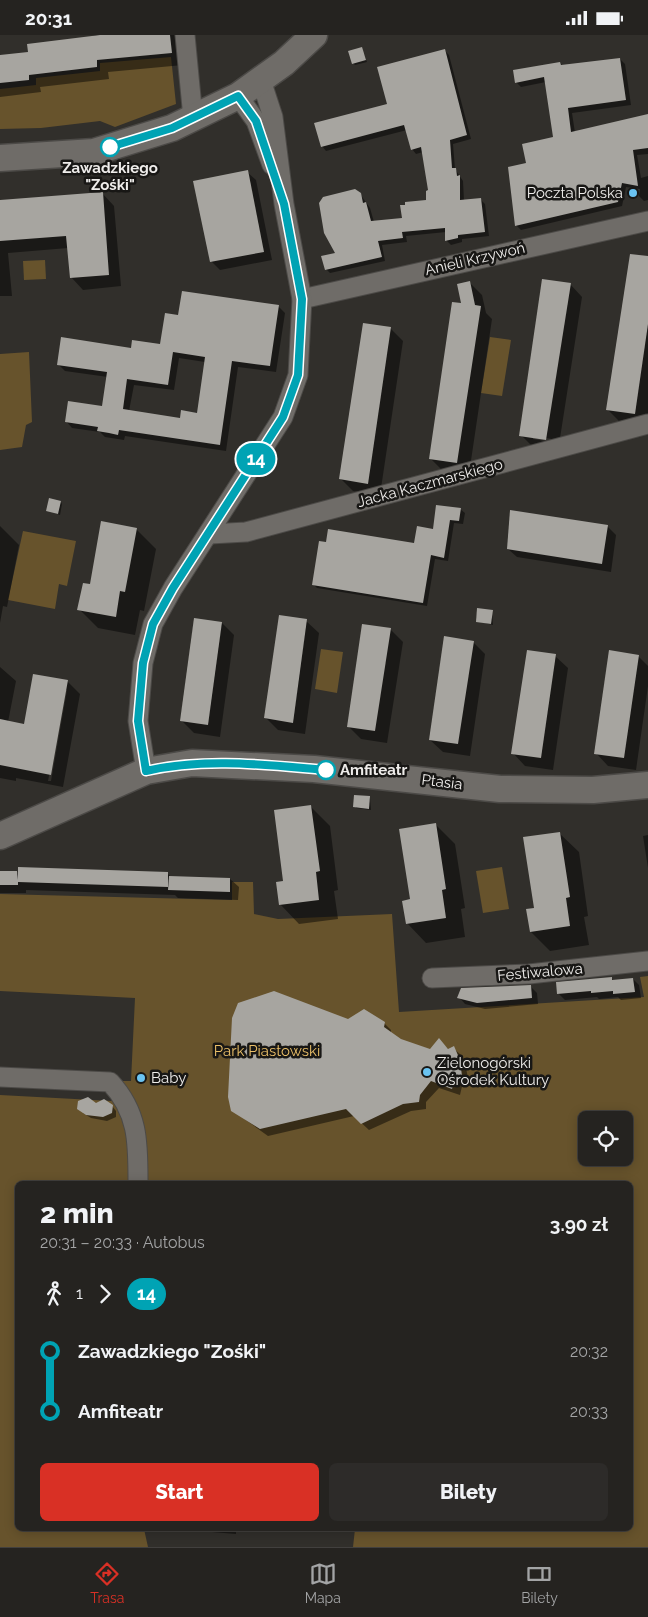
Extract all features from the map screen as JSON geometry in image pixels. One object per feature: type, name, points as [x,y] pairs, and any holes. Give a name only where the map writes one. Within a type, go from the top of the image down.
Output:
[{"type":"street","points":[[185,35],[192,118]]},
{"type":"street","points":[[0,158],[94,152],[172,128],[238,96],[261,80],[314,35]]},
{"type":"street","points":[[146,771],[138,721],[143,663],[149,638],[160,610],[270,439],[290,400],[298,375],[302,299],[284,204],[273,117],[261,80]]},
{"type":"street","points":[[238,96],[256,121],[284,204]]},
{"type":"street","name":"Anieli Krzywoń","points":[[302,299],[648,221]]},
{"type":"street","name":"Jacka Kaczmarskiego","points":[[210,533],[246,532],[648,424]]},
{"type":"street","name":"Ptasia","points":[[0,836],[146,771],[192,763],[246,764],[384,775],[500,789],[584,790],[648,785]]},
{"type":"street","name":"Festiwalowa","points":[[432,979],[529,974],[648,961]]},
{"type":"street","points":[[0,1077],[110,1082],[120,1093],[135,1123],[138,1145],[138,1181]]},
{"type":"green space","points":[[171,57],[176,104],[115,127],[100,121],[41,128],[0,129],[0,89],[36,85],[36,78],[100,71],[100,63]]},
{"type":"green space","points":[[45,260],[46,279],[24,280],[23,261]]},
{"type":"green space","points":[[490,337],[511,340],[502,396],[481,393]]},
{"type":"green space","points":[[29,352],[32,422],[26,425],[22,447],[0,450],[0,354]]},
{"type":"green space","points":[[23,531],[76,541],[67,586],[59,584],[55,609],[8,600]]},
{"type":"green space","points":[[321,649],[343,652],[337,693],[315,689]]},
{"type":"green space","points":[[502,867],[509,909],[483,913],[476,871]]},
{"type":"green space","name":"Park Piastowski","points":[[232,882],[253,882],[254,914],[278,919],[392,914],[399,1012],[644,997],[640,977],[648,976],[648,1547],[353,1547],[355,1531],[633,1531],[633,1181],[15,1181],[15,1531],[144,1531],[148,1547],[0,1547],[0,1095],[112,1101],[118,1081],[131,1081],[135,998],[0,991],[0,894],[232,900]]},
{"type":"building","points":[[100,35],[170,35],[172,53],[97,60],[97,67],[29,75],[29,80],[0,83],[0,55],[28,52],[27,44]]},
{"type":"building","points":[[362,47],[366,60],[352,64],[348,51]]},
{"type":"building","points":[[445,49],[467,135],[450,140],[452,168],[456,168],[457,176],[460,175],[460,200],[481,198],[485,232],[458,235],[458,238],[445,241],[445,228],[402,232],[403,238],[378,241],[382,257],[325,270],[321,256],[335,253],[324,233],[319,203],[323,197],[355,189],[361,193],[363,203],[366,202],[371,221],[402,218],[400,205],[405,205],[405,202],[426,200],[426,191],[428,190],[421,147],[411,150],[404,125],[321,147],[314,123],[387,104],[377,67]]},
{"type":"building","points":[[620,58],[626,100],[568,108],[571,132],[648,114],[648,148],[633,150],[638,186],[622,183],[618,202],[515,226],[508,167],[526,163],[522,144],[553,137],[544,77],[515,83],[513,70],[560,62],[561,65]]},
{"type":"building","points":[[248,170],[264,252],[210,262],[193,181]]},
{"type":"building","points":[[103,192],[109,275],[70,278],[66,236],[0,241],[0,200]]},
{"type":"building","points":[[630,254],[648,256],[648,324],[635,414],[606,410]]},
{"type":"building","points":[[542,279],[571,283],[546,440],[519,436]]},
{"type":"building","points":[[470,281],[475,305],[481,306],[457,463],[429,459],[452,302],[461,303],[457,284]]},
{"type":"building","points":[[182,291],[279,305],[270,366],[232,361],[220,445],[119,430],[118,435],[97,431],[98,427],[65,422],[68,401],[102,406],[107,372],[57,365],[61,337],[131,348],[132,340],[160,344],[165,313],[178,315]],"holes":[[[173,352],[205,357],[197,413],[181,410],[180,418],[123,409],[127,379],[168,385]]]},
{"type":"building","points":[[363,323],[391,327],[368,484],[339,479]]},
{"type":"building","points":[[49,498],[61,501],[58,514],[46,511]]},
{"type":"building","points":[[436,505],[461,508],[459,521],[450,520],[444,558],[431,555],[423,603],[312,585],[319,541],[326,542],[328,529],[414,543],[417,526],[433,529]]},
{"type":"building","points":[[510,510],[608,525],[602,564],[507,549]]},
{"type":"building","points":[[101,521],[137,528],[125,592],[120,591],[116,617],[77,610],[83,583],[90,584]]},
{"type":"building","points":[[477,608],[493,610],[491,624],[476,622]]},
{"type":"building","points":[[279,615],[307,619],[293,723],[264,718]]},
{"type":"building","points":[[194,618],[222,622],[208,725],[180,721]]},
{"type":"building","points":[[362,624],[391,628],[375,731],[347,727]]},
{"type":"building","points":[[444,636],[474,641],[458,744],[429,740]]},
{"type":"building","points":[[527,650],[556,654],[541,758],[511,754]]},
{"type":"building","points":[[609,650],[639,655],[624,758],[594,754]]},
{"type":"building","points":[[33,674],[68,680],[51,775],[0,765],[0,719],[24,724]]},
{"type":"building","points":[[354,795],[370,796],[369,809],[353,807]]},
{"type":"building","points":[[311,805],[320,871],[316,872],[319,900],[279,905],[276,882],[283,881],[274,810]]},
{"type":"building","points":[[436,823],[446,889],[442,890],[446,918],[406,924],[402,901],[410,899],[399,829]]},
{"type":"building","points":[[560,832],[570,897],[566,898],[570,926],[530,932],[526,909],[534,908],[523,837]]},
{"type":"building","points":[[18,867],[168,872],[168,887],[18,882],[18,885],[0,885],[0,871],[17,871],[18,880]]},
{"type":"building","points":[[169,876],[230,878],[230,892],[168,890]]},
{"type":"building","points":[[612,977],[612,980],[633,978],[635,992],[613,994],[613,991],[591,993],[591,991],[557,994],[556,982]]},
{"type":"building","points":[[531,985],[532,998],[477,1003],[457,998],[461,988]]},
{"type":"building","points":[[274,991],[348,1019],[364,1009],[385,1022],[384,1027],[401,1039],[430,1049],[439,1038],[448,1049],[454,1046],[460,1060],[462,1076],[456,1075],[452,1089],[431,1081],[420,1095],[419,1102],[403,1104],[361,1124],[346,1109],[260,1129],[231,1111],[228,1097],[232,1018],[238,1003]]},
{"type":"building","points":[[88,1097],[96,1103],[104,1099],[113,1105],[112,1113],[103,1117],[86,1115],[77,1109],[78,1101]]},
{"type":"bus line","name":"14","points":[[110,147],[172,128],[238,96],[256,121],[266,145],[284,204],[302,299],[298,375],[283,417],[173,588],[153,624],[143,663],[138,721],[146,771],[192,763],[246,764],[326,770]]},
{"type":"place","name":"Zawadzkiego \"Zośki\"","points":[[110,147]]},
{"type":"place","name":"Poczta Polska","points":[[633,193]]},
{"type":"place","name":"Amfiteatr","points":[[326,770]]},
{"type":"place","name":"Zielonogórski Ośrodek Kultury","points":[[427,1072]]},
{"type":"place","name":"Baby","points":[[141,1078]]}]
